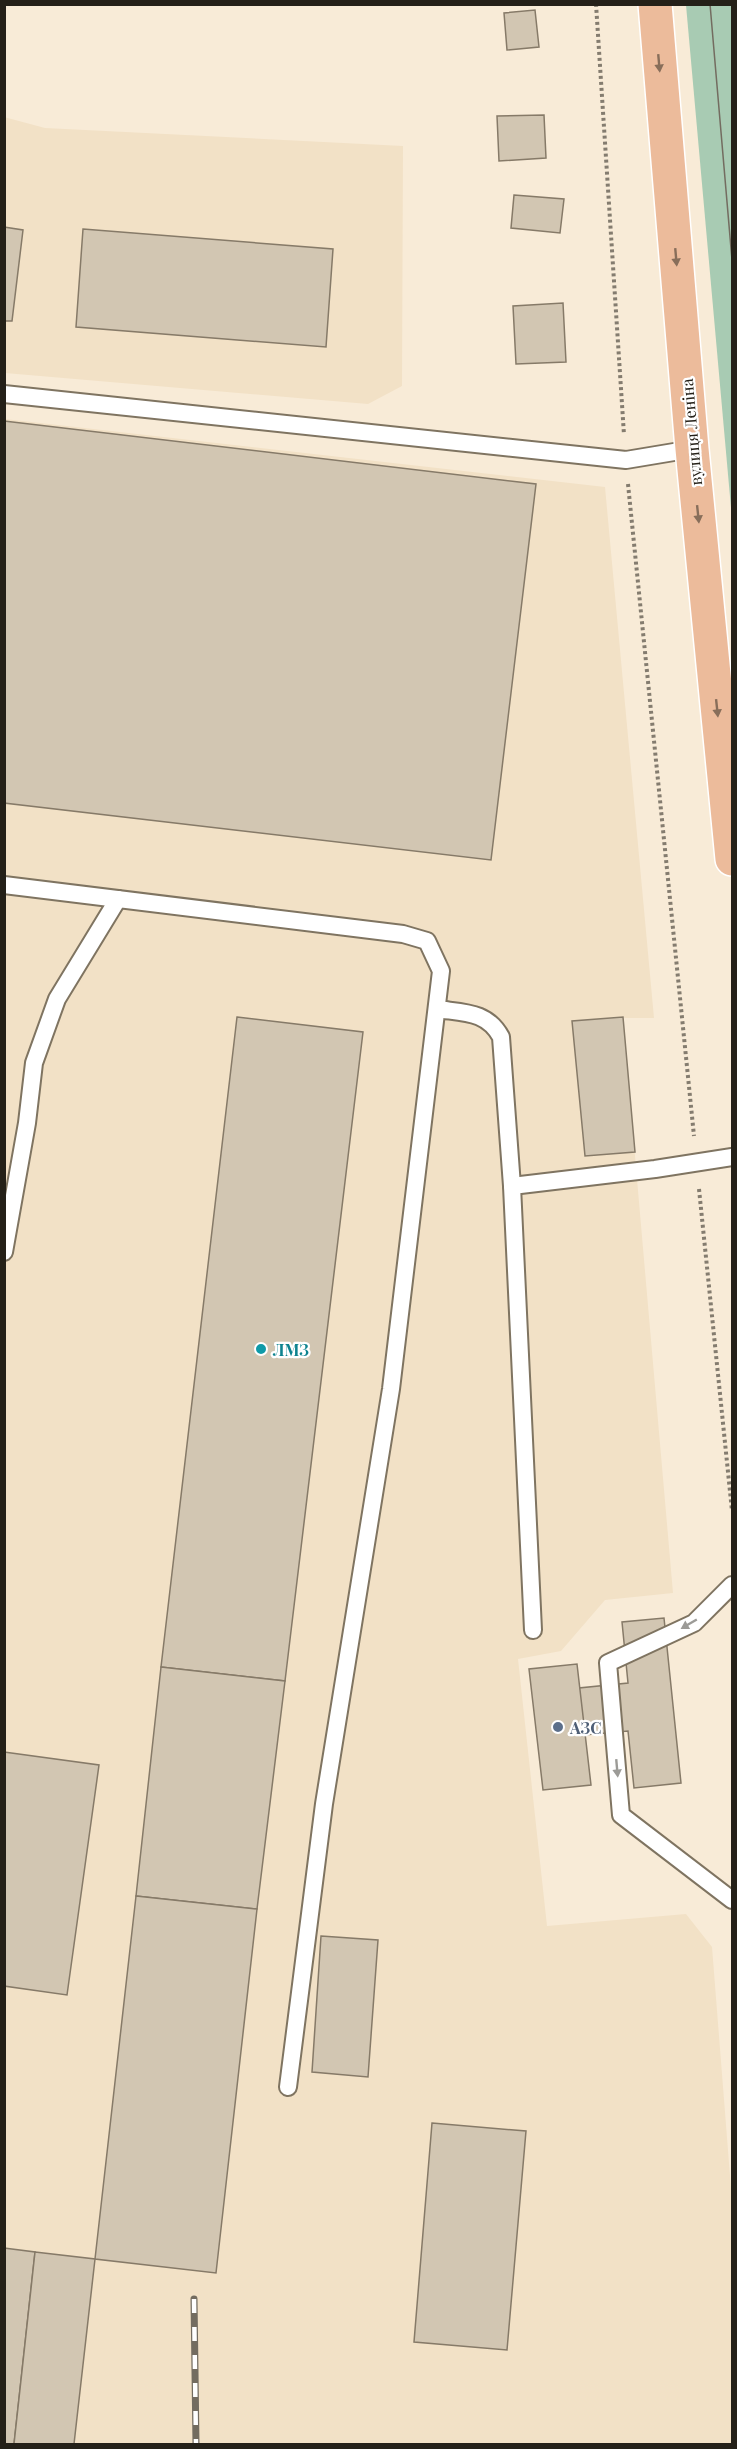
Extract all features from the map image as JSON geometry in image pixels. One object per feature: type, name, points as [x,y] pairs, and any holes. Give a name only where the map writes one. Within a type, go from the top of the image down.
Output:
[{"type":"main road","name":"вулиця Леніна","points":[[655,4],[692,449],[732,859]]},
{"type":"lane","points":[[4,394],[626,460],[692,449]]},
{"type":"lane","points":[[4,885],[404,934],[427,941],[441,971],[391,1389],[324,1804],[288,2087]]},
{"type":"lane","points":[[4,1252],[27,1123],[33,1063],[57,999],[118,899]]},
{"type":"lane","points":[[438,1009],[478,1016],[494,1024],[501,1037],[512,1186],[533,1630]]},
{"type":"lane","points":[[512,1186],[732,1157]]},
{"type":"lane","points":[[732,1586],[694,1623],[608,1663],[621,1815],[732,1900]]},
{"type":"path","points":[[596,4],[626,460],[732,1511]]},
{"type":"shaded area","points":[[4,117],[45,128],[403,146],[402,386],[368,404],[5,373]]},
{"type":"shaded area","points":[[5,419],[605,487],[654,1018],[623,1018],[673,1593],[605,1600],[561,1651],[518,1659],[547,1926],[686,1914],[712,1947],[732,2201],[732,2444],[5,2444]]},
{"type":"green space","points":[[686,5],[732,5],[732,519]]},
{"type":"building","points":[[535,10],[539,47],[507,50],[504,13]]},
{"type":"building","points":[[544,115],[546,158],[499,161],[497,116]]},
{"type":"building","points":[[514,195],[564,199],[560,233],[511,228]]},
{"type":"building","points":[[4,227],[23,230],[12,321],[4,321]]},
{"type":"building","points":[[83,229],[333,249],[326,347],[76,327]]},
{"type":"building","points":[[563,303],[566,362],[516,364],[513,306]]},
{"type":"building","points":[[4,421],[536,484],[491,860],[4,803]]},
{"type":"building","name":"ЛМЗ","points":[[237,1017],[363,1032],[285,1681],[161,1667]]},
{"type":"building","points":[[623,1017],[635,1152],[585,1156],[572,1021]]},
{"type":"building","points":[[664,1618],[681,1783],[634,1788],[628,1731],[584,1735],[579,1688],[628,1683],[622,1622]]},
{"type":"building","points":[[577,1664],[591,1785],[543,1790],[529,1669]]},
{"type":"building","points":[[161,1667],[285,1681],[257,1909],[136,1896]]},
{"type":"building","points":[[4,1752],[99,1765],[67,1995],[4,1986]]},
{"type":"building","points":[[136,1896],[257,1909],[216,2273],[95,2259]]},
{"type":"building","points":[[321,1936],[378,1940],[368,2077],[312,2072]]},
{"type":"building","points":[[432,2123],[526,2131],[507,2350],[414,2342]]},
{"type":"building","points":[[4,2248],[35,2252],[14,2444],[4,2444]]},
{"type":"building","points":[[35,2252],[95,2259],[74,2444],[14,2444]]},
{"type":"tram line","points":[[710,4],[732,260]]},
{"type":"railway","points":[[194,2299],[196,2444]]},
{"type":"place","name":"ЛМЗ","points":[[261,1349]]},
{"type":"place","name":"АЗС","points":[[558,1727]]}]
